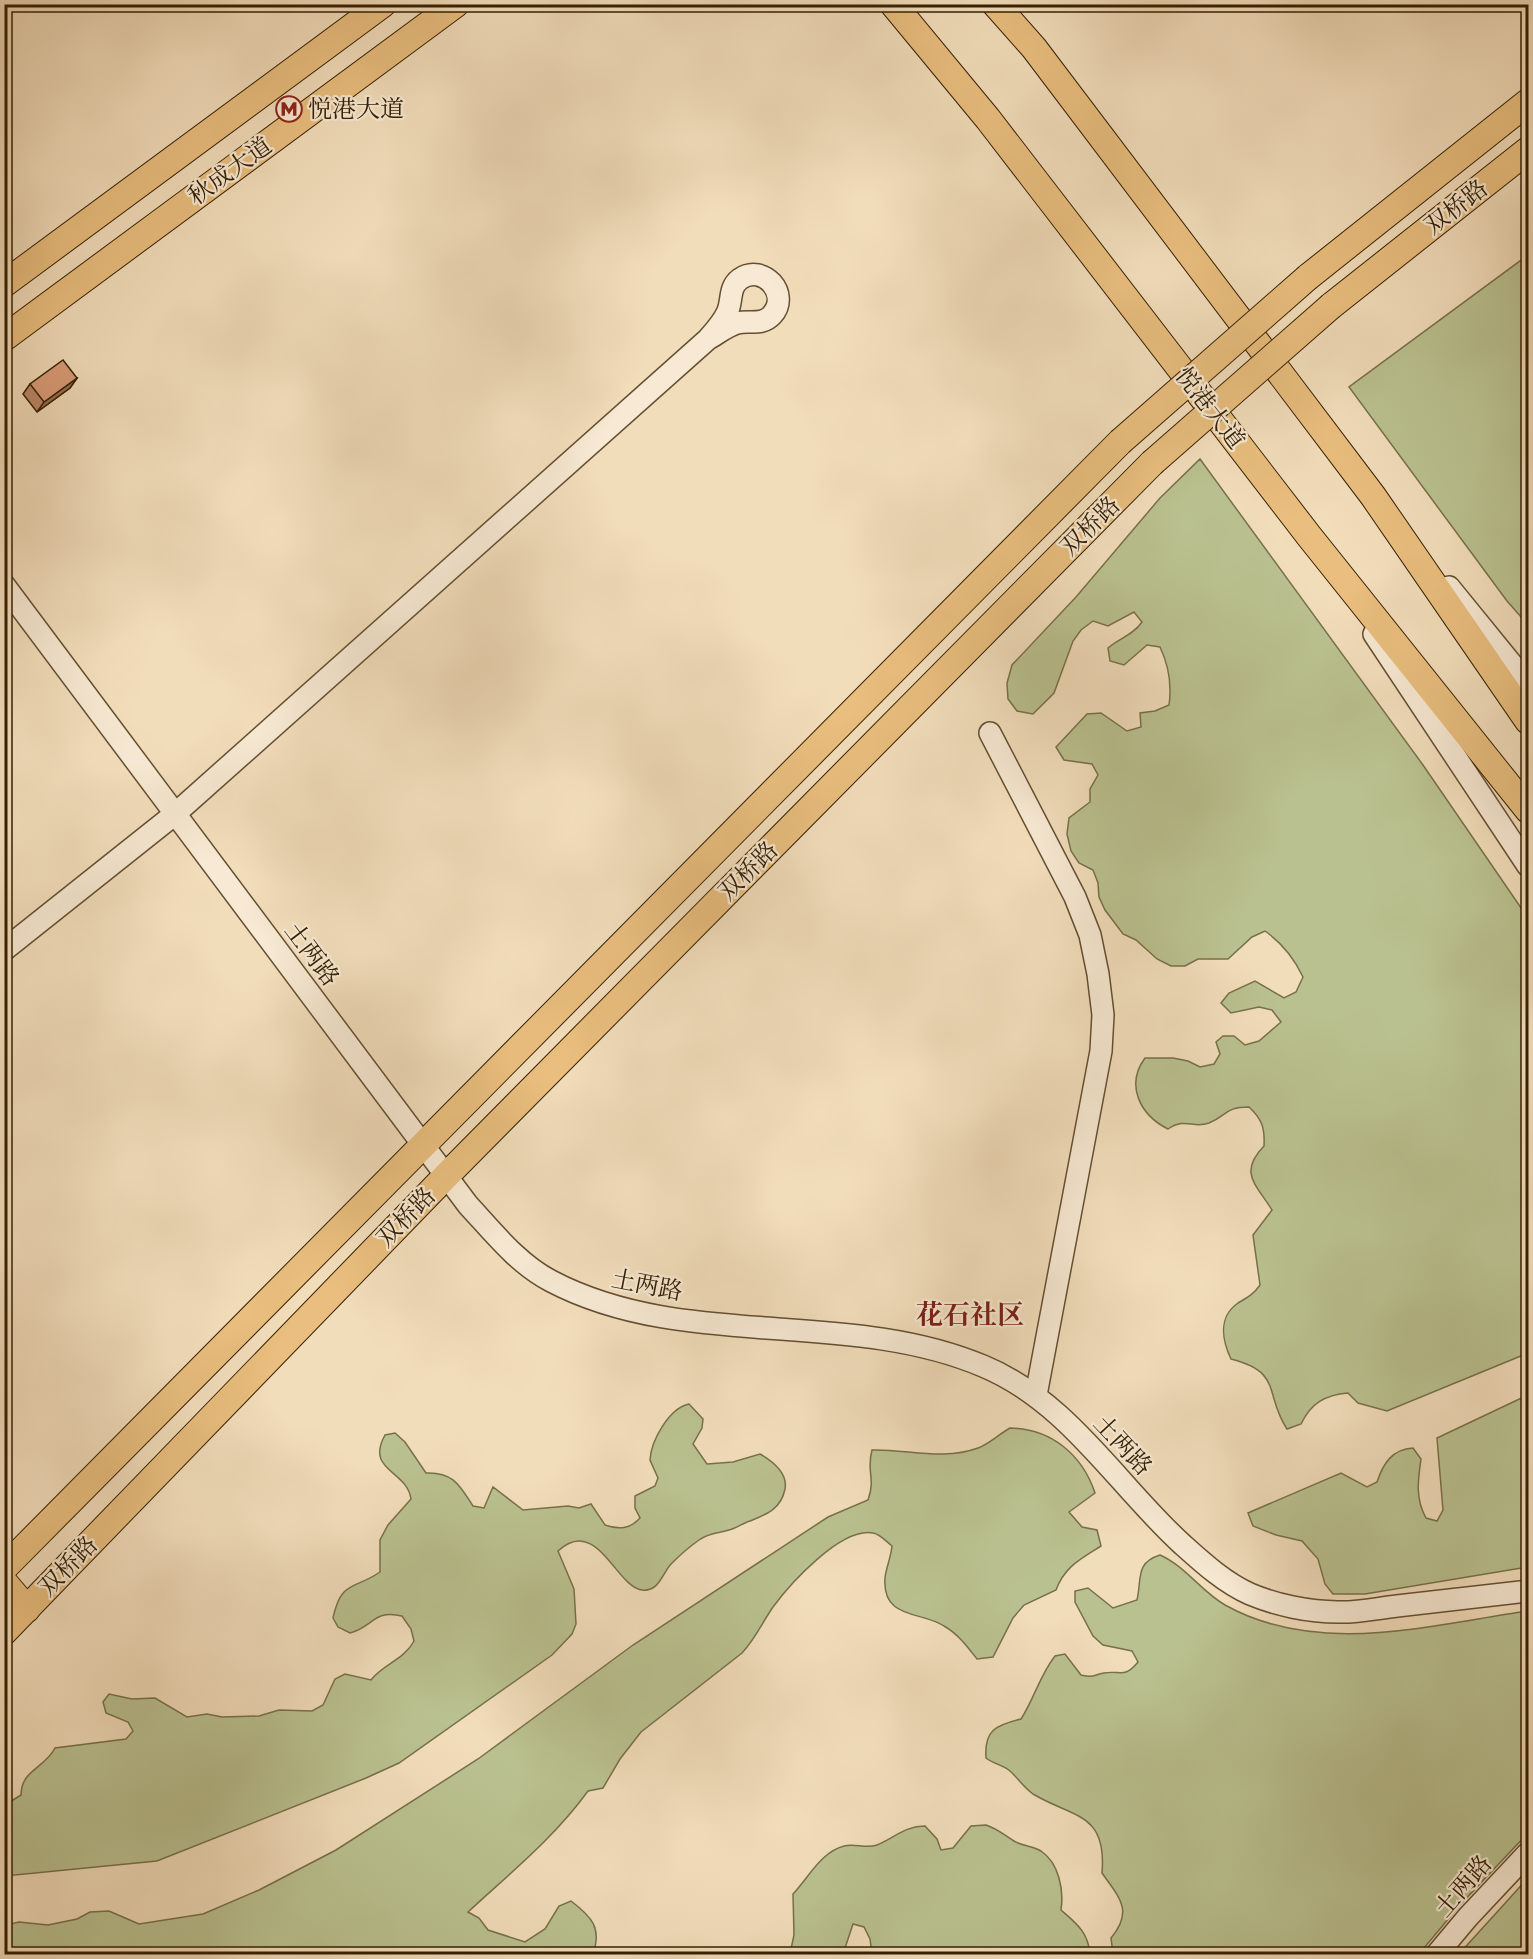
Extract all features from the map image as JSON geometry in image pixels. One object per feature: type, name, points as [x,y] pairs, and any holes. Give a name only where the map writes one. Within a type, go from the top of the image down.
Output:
[{"type":"main road","name":"秋成大道","points":[[4,284],[383,4]]},
{"type":"main road","name":"秋成大道","points":[[4,338],[456,4]]},
{"type":"main road","name":"悦港大道","points":[[893,4],[988,119],[1309,536],[1528,810]]},
{"type":"main road","points":[[995,4],[1034,48]]},
{"type":"main road","points":[[1003,4],[1373,496],[1528,721]]},
{"type":"main road","name":"双桥路","points":[[4,1568],[1120,442],[1308,277],[1528,102]]},
{"type":"main road","name":"双桥路","points":[[5,1630],[446,1176],[1152,464],[1331,306],[1528,150]]},
{"type":"main road","points":[[4,1582],[27,1609]]},
{"type":"street","points":[[4,950],[176,814],[708,339]]},
{"type":"street","points":[[1373,496],[1528,684]]},
{"type":"street","points":[[1309,536],[1528,866]]},
{"type":"street","name":"土两路","points":[[4,585],[468,1205],[508,1249],[549,1280],[597,1302],[649,1316],[899,1340],[934,1348],[986,1367],[1036,1395],[1070,1426],[1168,1531],[1206,1566],[1249,1593],[1295,1607],[1338,1612],[1528,1591]]},
{"type":"street","points":[[990,733],[1075,897],[1090,935],[1103,1015],[1101,1051],[1036,1395]]},
{"type":"street","name":"土两路","points":[[1437,1954],[1528,1853]]},
{"type":"green space","points":[[1528,255],[1528,625],[1507,601],[1349,387]]},
{"type":"green space","points":[[1200,459],[1423,765],[1528,918],[1528,1353],[1387,1411],[1358,1403],[1348,1393],[1332,1396],[1314,1405],[1301,1424],[1287,1429],[1266,1378],[1247,1364],[1231,1359],[1224,1337],[1227,1315],[1238,1303],[1253,1294],[1260,1285],[1253,1235],[1272,1210],[1252,1178],[1251,1171],[1256,1155],[1264,1146],[1262,1124],[1249,1107],[1241,1107],[1209,1123],[1198,1125],[1185,1123],[1168,1129],[1158,1123],[1143,1108],[1138,1098],[1136,1079],[1145,1058],[1173,1058],[1188,1061],[1200,1067],[1214,1064],[1220,1054],[1216,1042],[1223,1036],[1234,1036],[1245,1045],[1259,1041],[1281,1022],[1272,1010],[1259,1007],[1231,1013],[1221,1003],[1229,993],[1255,981],[1284,998],[1296,992],[1303,977],[1287,951],[1265,931],[1252,937],[1228,959],[1198,959],[1185,966],[1171,966],[1157,959],[1136,940],[1123,934],[1105,910],[1099,897],[1098,883],[1093,870],[1079,863],[1071,851],[1067,834],[1069,818],[1090,802],[1090,789],[1098,775],[1092,764],[1064,760],[1056,747],[1087,714],[1101,713],[1127,731],[1141,727],[1140,713],[1155,711],[1169,705],[1169,675],[1160,647],[1147,645],[1124,665],[1110,661],[1108,648],[1142,622],[1134,612],[1108,626],[1093,621],[1081,630],[1073,641],[1054,693],[1033,714],[1017,711],[1008,699],[1007,683],[1012,665],[1076,597],[1160,498]]},
{"type":"green space","points":[[1528,1395],[1528,1567],[1365,1594],[1333,1594],[1325,1584],[1318,1559],[1302,1541],[1276,1535],[1253,1526],[1248,1513],[1341,1473],[1367,1487],[1377,1482],[1385,1464],[1394,1454],[1413,1448],[1421,1459],[1418,1489],[1420,1503],[1426,1518],[1437,1521],[1443,1510],[1437,1438]]},
{"type":"green space","points":[[689,1404],[703,1419],[702,1428],[693,1444],[707,1464],[733,1462],[760,1454],[778,1468],[784,1478],[785,1489],[777,1506],[762,1516],[735,1528],[702,1538],[674,1561],[660,1582],[648,1590],[633,1586],[623,1578],[605,1556],[584,1541],[572,1542],[558,1551],[574,1589],[576,1624],[572,1634],[552,1655],[399,1763],[157,1861],[5,1876],[5,1805],[21,1795],[22,1787],[29,1774],[51,1755],[55,1748],[126,1739],[133,1731],[128,1722],[106,1713],[103,1702],[109,1694],[132,1699],[155,1698],[187,1717],[207,1714],[222,1717],[259,1716],[279,1710],[312,1711],[323,1705],[335,1679],[345,1674],[371,1680],[405,1653],[414,1641],[411,1629],[402,1616],[385,1615],[350,1633],[338,1627],[333,1618],[340,1597],[345,1591],[380,1572],[380,1540],[388,1525],[411,1499],[408,1489],[383,1463],[380,1456],[380,1447],[385,1435],[395,1433],[405,1442],[426,1473],[436,1473],[450,1478],[460,1487],[473,1506],[484,1508],[493,1487],[523,1510],[568,1506],[579,1508],[591,1504],[605,1525],[624,1528],[640,1518],[635,1508],[635,1496],[655,1486],[658,1478],[650,1460],[662,1426],[675,1412]]},
{"type":"green space","points":[[1010,1428],[1025,1429],[1051,1439],[1063,1446],[1082,1467],[1095,1493],[1069,1512],[1082,1527],[1097,1530],[1101,1546],[1069,1569],[1056,1590],[1024,1605],[1013,1618],[993,1657],[977,1659],[949,1629],[935,1621],[905,1612],[890,1601],[886,1592],[885,1578],[892,1546],[878,1535],[860,1534],[846,1539],[817,1559],[773,1607],[742,1653],[641,1732],[620,1759],[603,1788],[588,1791],[546,1840],[468,1912],[479,1918],[488,1930],[525,1942],[545,1929],[559,1906],[571,1901],[585,1912],[596,1930],[596,1945],[593,1954],[5,1954],[6,1925],[19,1922],[48,1925],[77,1919],[90,1912],[109,1911],[139,1924],[203,1914],[259,1890],[336,1850],[478,1759],[633,1645],[828,1517],[868,1500],[871,1486],[872,1450],[938,1454],[965,1452],[982,1446]]},
{"type":"green space","points":[[1160,1555],[1177,1565],[1225,1605],[1261,1621],[1298,1630],[1374,1633],[1528,1611],[1528,1833],[1460,1905],[1419,1954],[1113,1954],[1111,1938],[1122,1920],[1122,1904],[1102,1873],[1099,1838],[1093,1828],[1074,1813],[1033,1794],[1008,1769],[986,1758],[986,1749],[987,1741],[993,1730],[1021,1719],[1055,1656],[1065,1654],[1081,1675],[1089,1676],[1126,1672],[1138,1662],[1132,1651],[1103,1645],[1093,1636],[1075,1602],[1075,1591],[1088,1588],[1113,1608],[1137,1600],[1143,1567],[1152,1558]]},
{"type":"green space","points":[[986,1825],[1017,1843],[1038,1849],[1052,1862],[1061,1886],[1061,1910],[1077,1924],[1084,1934],[1090,1954],[872,1954],[870,1939],[864,1927],[853,1924],[843,1954],[796,1954],[791,1949],[794,1935],[793,1894],[822,1859],[836,1849],[848,1845],[877,1845],[906,1830],[925,1826],[937,1839],[941,1850],[953,1848],[971,1826]]},
{"type":"green space","points":[[1528,1878],[1528,1954],[1459,1954]]},
{"type":"building","points":[[63,360],[77,378],[44,402],[30,384]]},
{"type":"place","name":"悦港大道","points":[[289,109]]},
{"type":"district","name":"花石社区","points":[[970,1315]]}]
